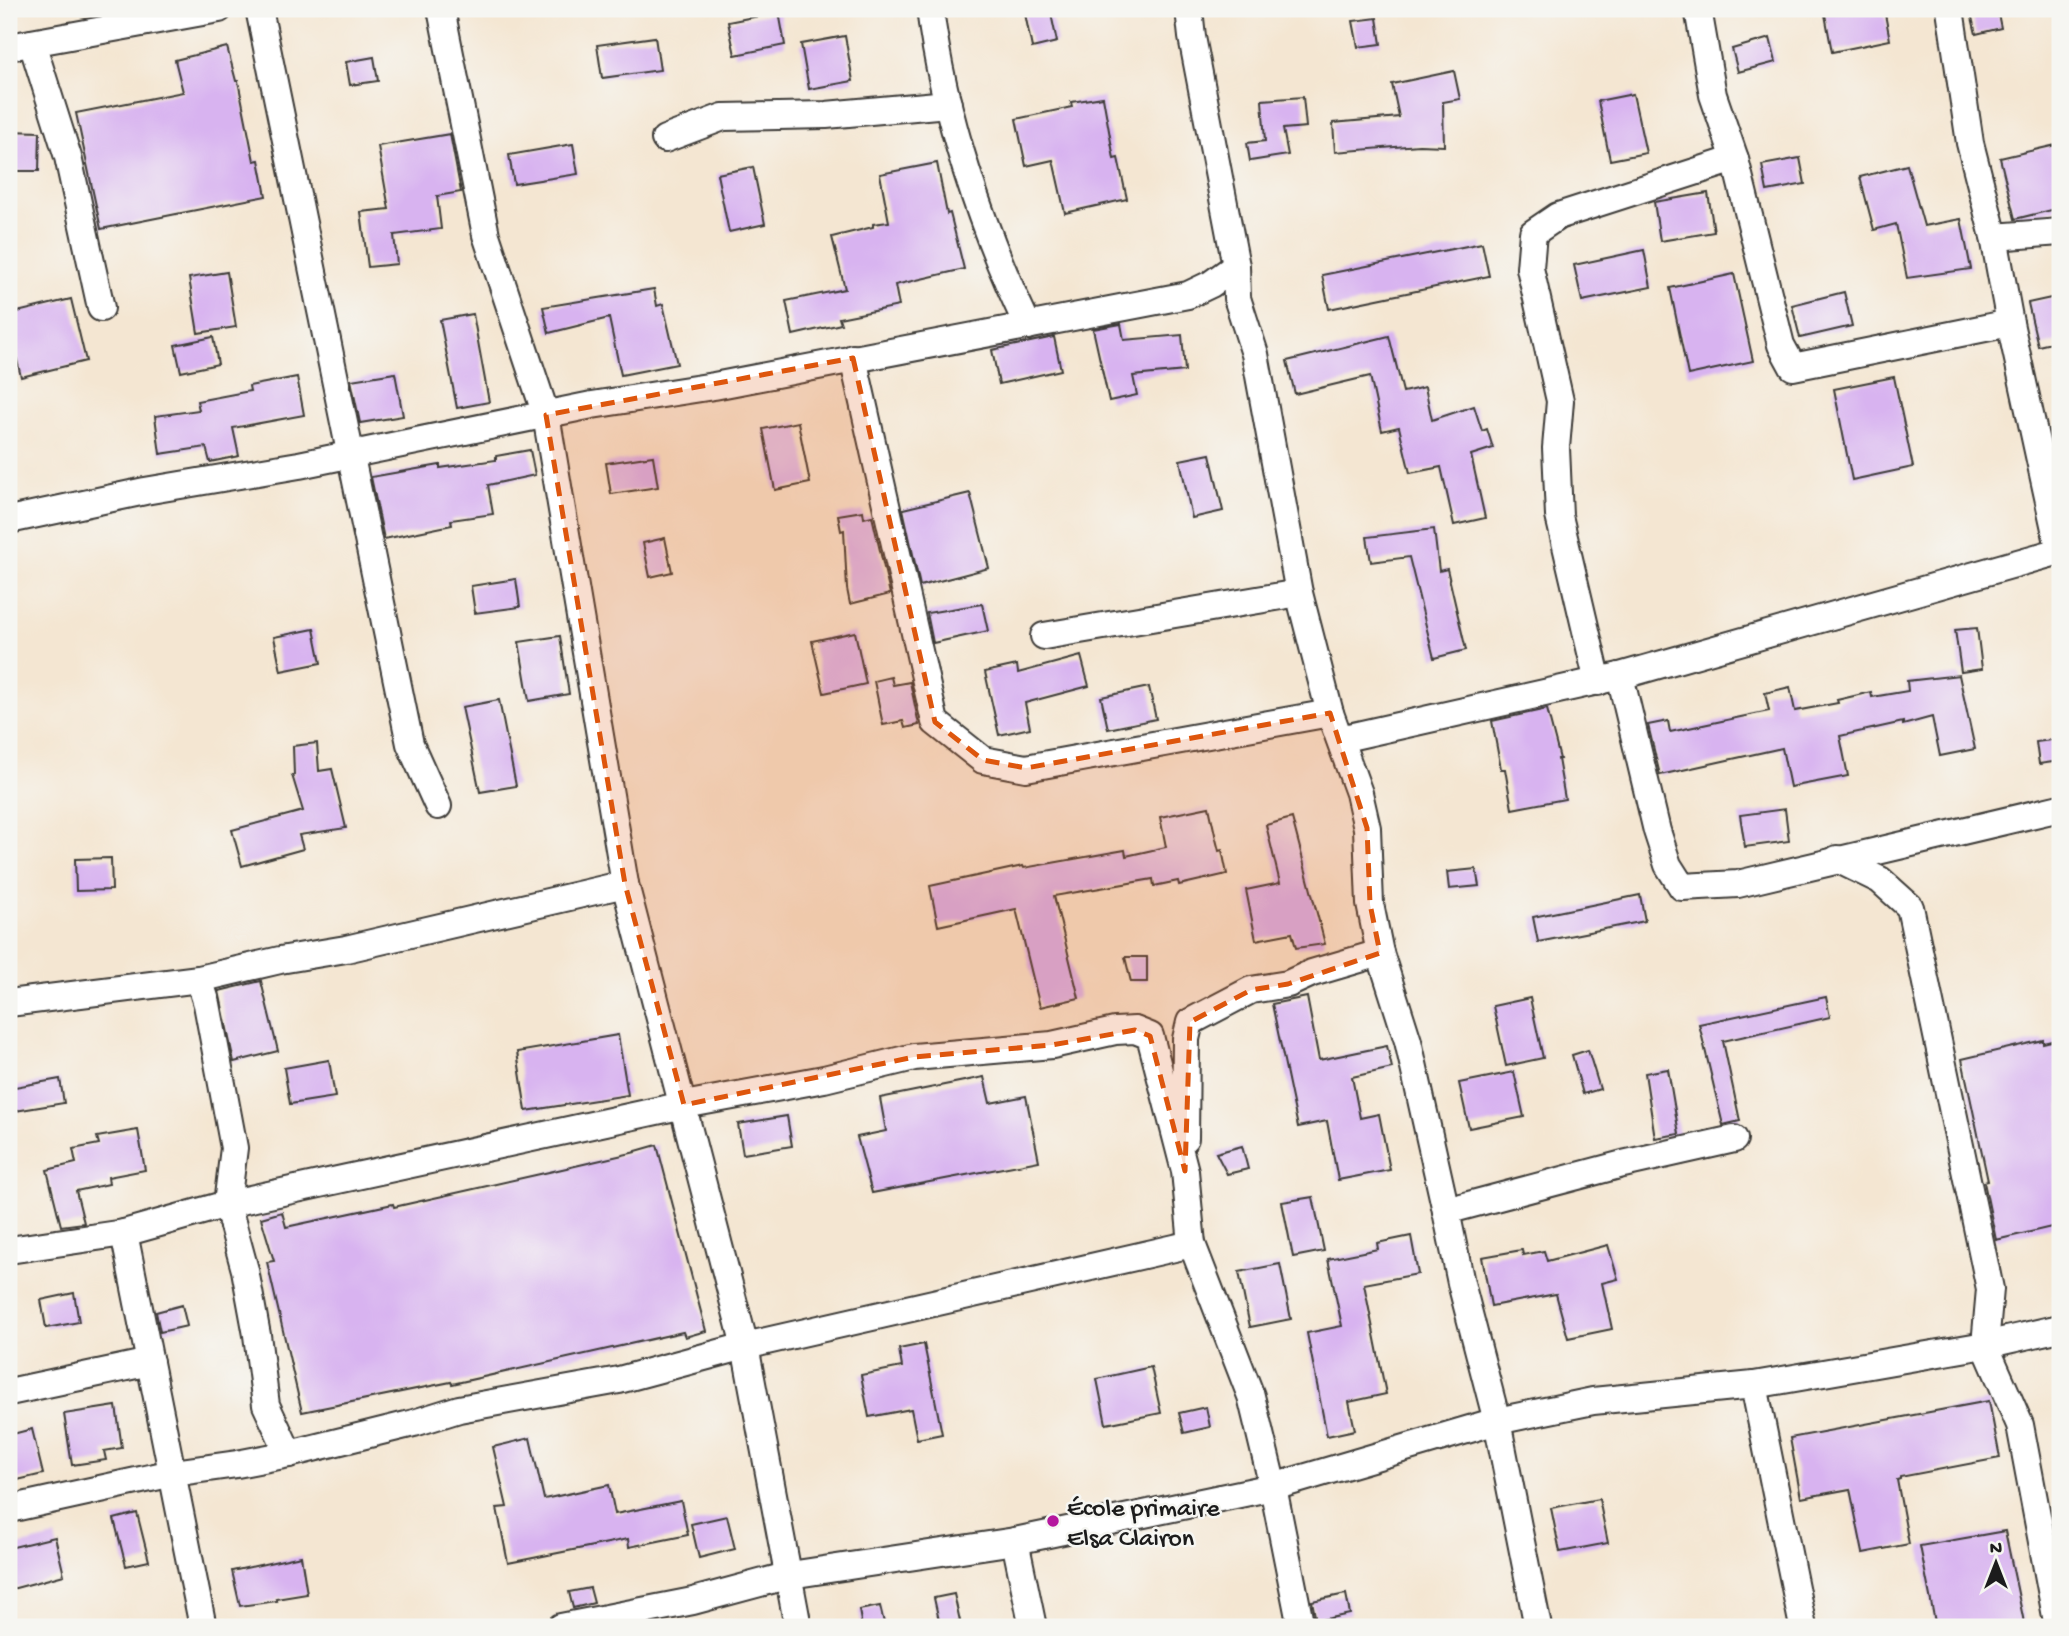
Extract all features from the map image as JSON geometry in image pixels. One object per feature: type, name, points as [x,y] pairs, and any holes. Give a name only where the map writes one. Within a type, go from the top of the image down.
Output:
[{"type":"street","points":[[102,308],[68,157],[21,45],[219,9]]},
{"type":"street","points":[[259,9],[410,744],[438,806]]},
{"type":"street","points":[[441,9],[486,235],[546,415],[625,884],[745,1346],[798,1627]]},
{"type":"street","points":[[930,9],[934,45],[947,104],[1000,265],[1028,326]]},
{"type":"street","points":[[1189,9],[1236,266],[1237,298],[1255,354],[1299,593],[1329,713],[1359,793],[1367,828],[1370,904],[1380,953],[1408,1041],[1461,1283],[1497,1421],[1538,1627]]},
{"type":"street","points":[[1698,9],[1713,95],[1735,159],[1781,345],[1793,367],[2010,323]]},
{"type":"street","points":[[1340,739],[1609,679],[2060,551],[1994,237],[1970,143],[1950,9]]},
{"type":"street","points":[[665,139],[723,117],[826,115],[947,104]]},
{"type":"street","points":[[1735,159],[1558,216],[1533,233],[1530,268],[1560,401],[1556,448],[1559,516],[1668,865],[1682,887],[1738,884],[2060,808]]},
{"type":"street","points":[[1994,237],[2060,232]]},
{"type":"street","points":[[9,520],[145,491],[299,465],[592,405],[715,386],[1188,295],[1211,284],[1236,266]]},
{"type":"street","points":[[853,358],[935,722],[983,760],[1026,768],[1329,713]]},
{"type":"street","points":[[1044,636],[1299,593]]},
{"type":"street","points":[[1837,859],[1880,880],[1910,906],[1990,1289],[1985,1345],[2020,1425],[2056,1596],[2058,1627]]},
{"type":"street","points":[[9,1003],[200,979],[280,960],[346,949],[625,884]]},
{"type":"street","points":[[1301,1627],[1273,1487],[1251,1396],[1192,1244],[1185,1171],[1186,1039],[1190,1022],[1251,990],[1287,984],[1312,973],[1380,953]]},
{"type":"street","points":[[200,979],[234,1148],[227,1203],[245,1270],[267,1405],[289,1454]]},
{"type":"street","points":[[9,1250],[124,1233],[227,1203],[684,1105],[824,1079],[914,1057],[1052,1045],[1115,1031],[1135,1030],[1150,1036],[1185,1171]]},
{"type":"street","points":[[1446,1211],[1623,1164],[1734,1139]]},
{"type":"street","points":[[124,1233],[203,1627]]},
{"type":"street","points":[[9,1508],[173,1473],[237,1465],[289,1454],[414,1423],[458,1409],[619,1380],[745,1346],[1192,1244]]},
{"type":"street","points":[[561,1627],[693,1601],[790,1575],[1015,1541],[1273,1487],[1497,1421],[1594,1401],[1754,1385],[1985,1345],[2060,1328]]},
{"type":"street","points":[[9,1392],[150,1362]]},
{"type":"street","points":[[1754,1385],[1803,1627]]},
{"type":"street","points":[[1015,1541],[1033,1627]]},
{"type":"highlighted area","points":[[853,358],[935,722],[983,760],[1026,768],[1330,713],[1367,828],[1370,904],[1380,953],[1288,984],[1251,990],[1190,1022],[1185,1171],[1150,1036],[1135,1030],[1052,1045],[914,1057],[684,1105],[625,884],[546,415]]},
{"type":"building","points":[[1024,9],[1050,9],[1057,42],[1032,48]]},
{"type":"building","points":[[1824,9],[1884,9],[1890,40],[1832,52]]},
{"type":"building","points":[[1970,9],[1997,9],[2001,28],[1976,34]]},
{"type":"building","points":[[779,12],[785,45],[735,55],[728,22]]},
{"type":"building","points":[[1377,18],[1381,44],[1358,47],[1353,21]]},
{"type":"building","points":[[845,36],[853,81],[809,89],[801,44]]},
{"type":"building","points":[[655,37],[660,70],[602,78],[597,45]]},
{"type":"building","points":[[1770,38],[1776,62],[1738,72],[1732,49]]},
{"type":"building","points":[[227,47],[238,81],[254,161],[259,160],[266,196],[101,229],[76,113],[183,92],[175,60]]},
{"type":"building","points":[[374,57],[378,81],[350,85],[346,62]]},
{"type":"building","points":[[1454,71],[1460,99],[1443,102],[1444,146],[1419,145],[1335,152],[1333,123],[1399,117],[1392,84]]},
{"type":"building","points":[[1633,94],[1646,153],[1610,160],[1598,101]]},
{"type":"building","points":[[1103,97],[1114,159],[1118,158],[1127,199],[1065,213],[1053,160],[1026,166],[1016,119],[1072,107],[1071,102]]},
{"type":"building","points":[[1303,97],[1306,127],[1283,129],[1288,155],[1250,161],[1247,143],[1265,141],[1262,100]]},
{"type":"building","points":[[9,131],[40,132],[39,171],[9,171]]},
{"type":"building","points":[[450,134],[461,192],[437,196],[441,229],[394,235],[397,264],[368,267],[361,212],[389,209],[378,146]]},
{"type":"building","points":[[573,144],[578,174],[514,184],[509,155]]},
{"type":"building","points":[[2060,144],[2060,208],[2015,219],[2000,158]]},
{"type":"building","points":[[1800,158],[1805,184],[1767,191],[1762,165]]},
{"type":"building","points":[[937,163],[947,214],[950,213],[964,269],[895,285],[899,306],[839,318],[841,324],[793,335],[786,301],[845,289],[832,237],[873,227],[873,224],[889,222],[880,174]]},
{"type":"building","points":[[1907,165],[1924,226],[1961,219],[1971,269],[1907,278],[1896,224],[1874,230],[1860,177]]},
{"type":"building","points":[[753,167],[765,224],[729,232],[717,174]]},
{"type":"building","points":[[1708,193],[1714,232],[1660,241],[1654,202]]},
{"type":"building","points":[[1482,243],[1489,276],[1329,309],[1322,275]]},
{"type":"building","points":[[1644,250],[1651,287],[1582,301],[1574,265]]},
{"type":"building","points":[[227,272],[236,327],[198,333],[189,278]]},
{"type":"building","points":[[1734,274],[1753,361],[1688,375],[1670,288]]},
{"type":"building","points":[[654,289],[657,306],[663,304],[677,364],[621,375],[609,318],[549,333],[543,307]]},
{"type":"building","points":[[1844,292],[1852,326],[1800,338],[1792,305]]},
{"type":"building","points":[[2060,296],[2060,341],[2038,346],[2028,303]]},
{"type":"building","points":[[71,299],[86,361],[21,377],[9,326],[9,314]]},
{"type":"building","points":[[473,314],[489,402],[457,408],[440,320]]},
{"type":"building","points":[[1121,324],[1124,340],[1182,335],[1185,371],[1133,376],[1137,395],[1109,401],[1093,329]]},
{"type":"building","points":[[1389,336],[1403,392],[1425,387],[1432,420],[1474,406],[1482,431],[1487,429],[1493,448],[1471,455],[1485,518],[1454,525],[1441,467],[1410,473],[1399,427],[1382,431],[1370,376],[1295,394],[1287,361]]},
{"type":"building","points":[[213,337],[218,364],[181,372],[175,345]]},
{"type":"building","points":[[1054,337],[1061,370],[999,384],[992,350]]},
{"type":"building","points":[[395,373],[403,416],[360,423],[351,380]]},
{"type":"building","points":[[297,377],[304,415],[233,428],[239,456],[210,462],[206,447],[160,454],[155,416],[199,410],[197,401],[250,391],[249,386]]},
{"type":"building","points":[[1894,377],[1913,467],[1852,480],[1834,389]]},
{"type":"building","points":[[798,422],[810,483],[775,490],[763,429]]},
{"type":"building","points":[[530,450],[535,475],[488,485],[493,514],[451,520],[452,525],[384,539],[371,477],[440,465],[440,468],[496,460],[496,456]]},
{"type":"building","points":[[1210,454],[1223,511],[1192,518],[1180,460]]},
{"type":"building","points":[[653,456],[658,487],[611,494],[606,463]]},
{"type":"building","points":[[970,493],[989,568],[920,586],[903,509]]},
{"type":"building","points":[[863,511],[864,518],[872,516],[890,594],[850,604],[844,530],[841,531],[838,515]]},
{"type":"building","points":[[1434,529],[1439,571],[1447,569],[1466,650],[1434,658],[1409,557],[1371,562],[1367,537]]},
{"type":"building","points":[[665,538],[672,572],[650,577],[643,543]]},
{"type":"building","points":[[516,579],[520,607],[475,613],[471,586]]},
{"type":"building","points":[[982,604],[988,631],[933,643],[927,613]]},
{"type":"building","points":[[1977,628],[1982,669],[1961,672],[1955,630]]},
{"type":"building","points":[[314,629],[321,663],[281,671],[274,637]]},
{"type":"building","points":[[855,632],[866,684],[824,693],[812,641]]},
{"type":"building","points":[[560,636],[569,694],[529,701],[519,642]]},
{"type":"building","points":[[1081,656],[1089,686],[1025,703],[1030,728],[999,735],[985,672],[1017,665],[1018,673]]},
{"type":"building","points":[[1959,675],[1975,749],[1940,756],[1932,717],[1840,736],[1848,776],[1790,787],[1782,748],[1660,775],[1648,725],[1668,721],[1670,732],[1769,711],[1765,693],[1790,687],[1795,711],[1838,703],[1837,700],[1871,692],[1872,697],[1908,691],[1907,681]]},
{"type":"building","points":[[891,677],[893,685],[910,682],[919,725],[905,728],[903,721],[883,725],[874,681]]},
{"type":"building","points":[[1149,687],[1156,719],[1108,729],[1101,697]]},
{"type":"building","points":[[499,700],[516,786],[480,792],[462,707]]},
{"type":"building","points":[[1547,709],[1560,759],[1565,799],[1512,809],[1492,721]]},
{"type":"building","points":[[2060,739],[2060,761],[2039,764],[2036,742]]},
{"type":"building","points":[[317,743],[319,771],[332,769],[346,828],[299,835],[303,849],[242,866],[232,830],[303,811],[292,775],[293,746]]},
{"type":"building","points":[[1209,807],[1227,874],[1179,885],[1178,881],[1154,886],[1153,879],[1054,896],[1079,998],[1040,1007],[1016,909],[938,926],[930,886],[1023,866],[1024,868],[1125,850],[1126,856],[1166,847],[1160,817]]},
{"type":"building","points":[[1785,809],[1789,841],[1745,847],[1740,815]]},
{"type":"building","points":[[1292,818],[1325,944],[1296,948],[1292,933],[1256,940],[1246,890],[1280,883],[1266,825]]},
{"type":"building","points":[[111,858],[112,890],[76,891],[75,859]]},
{"type":"building","points":[[1476,869],[1479,886],[1449,889],[1447,872]]},
{"type":"building","points":[[1640,895],[1645,921],[1538,942],[1533,917]]},
{"type":"building","points":[[1125,957],[1147,957],[1147,982],[1131,982]]},
{"type":"building","points":[[261,981],[278,1051],[234,1062],[219,991]]},
{"type":"building","points":[[1307,997],[1319,1060],[1387,1046],[1392,1068],[1352,1077],[1360,1118],[1379,1114],[1390,1170],[1338,1180],[1327,1121],[1298,1127],[1272,1004]]},
{"type":"building","points":[[1826,997],[1830,1017],[1723,1041],[1740,1121],[1723,1125],[1699,1024]]},
{"type":"building","points":[[1530,998],[1543,1058],[1506,1066],[1493,1006]]},
{"type":"building","points":[[618,1035],[628,1095],[526,1111],[517,1052]]},
{"type":"building","points":[[2060,1039],[2060,1225],[1996,1240],[1984,1182],[1988,1181],[1962,1059],[2043,1040],[2043,1043]]},
{"type":"building","points":[[1588,1050],[1600,1089],[1583,1094],[1572,1055]]},
{"type":"building","points":[[329,1060],[335,1097],[290,1104],[284,1068]]},
{"type":"building","points":[[1668,1069],[1679,1134],[1655,1138],[1645,1073]]},
{"type":"building","points":[[1514,1072],[1524,1117],[1469,1128],[1459,1083]]},
{"type":"building","points":[[984,1077],[990,1103],[1026,1096],[1039,1161],[872,1193],[857,1137],[886,1131],[880,1098]]},
{"type":"building","points":[[60,1079],[64,1103],[9,1112],[9,1088]]},
{"type":"building","points":[[787,1116],[792,1146],[743,1154],[738,1124]]},
{"type":"building","points":[[138,1130],[145,1170],[108,1177],[109,1184],[76,1191],[84,1223],[61,1226],[47,1170],[76,1163],[73,1149],[99,1144],[97,1137]]},
{"type":"building","points":[[657,1145],[706,1331],[685,1337],[683,1332],[452,1384],[451,1382],[302,1412],[267,1262],[274,1261],[261,1218],[282,1212],[286,1227],[393,1204],[394,1207]]},
{"type":"building","points":[[1242,1146],[1248,1169],[1227,1174],[1216,1153]]},
{"type":"building","points":[[1313,1197],[1324,1251],[1293,1257],[1282,1202]]},
{"type":"building","points":[[1411,1236],[1418,1274],[1364,1284],[1386,1394],[1349,1402],[1355,1430],[1327,1436],[1307,1333],[1342,1326],[1328,1259],[1378,1249],[1377,1243]]},
{"type":"building","points":[[1608,1245],[1618,1279],[1602,1283],[1612,1329],[1568,1338],[1556,1294],[1491,1306],[1482,1257],[1522,1250],[1523,1255],[1544,1251],[1547,1261]]},
{"type":"building","points":[[1280,1264],[1291,1319],[1250,1327],[1239,1272]]},
{"type":"building","points":[[74,1293],[79,1322],[46,1328],[41,1300]]},
{"type":"building","points":[[182,1305],[187,1326],[160,1332],[156,1312]]},
{"type":"building","points":[[924,1344],[942,1434],[917,1439],[911,1409],[869,1417],[861,1375],[902,1367],[899,1349]]},
{"type":"building","points":[[1151,1367],[1161,1413],[1106,1424],[1097,1379]]},
{"type":"building","points":[[1989,1401],[2000,1458],[1900,1477],[1897,1480],[1909,1544],[1863,1553],[1850,1489],[1801,1498],[1790,1438]]},
{"type":"building","points":[[116,1406],[122,1448],[104,1451],[106,1460],[72,1465],[64,1414]]},
{"type":"building","points":[[1206,1407],[1210,1427],[1184,1433],[1179,1413]]},
{"type":"building","points":[[32,1429],[43,1474],[9,1482],[9,1435]]},
{"type":"building","points":[[530,1438],[544,1499],[609,1485],[615,1514],[681,1501],[688,1535],[629,1547],[628,1539],[508,1563],[497,1508],[507,1507],[493,1447]]},
{"type":"building","points":[[1599,1499],[1608,1543],[1560,1552],[1551,1508]]},
{"type":"building","points":[[137,1513],[149,1561],[126,1566],[114,1519]]},
{"type":"building","points":[[727,1516],[735,1549],[699,1558],[691,1524]]},
{"type":"building","points":[[2005,1531],[2025,1627],[1936,1627],[1920,1546]]},
{"type":"building","points":[[55,1537],[64,1575],[12,1589],[9,1548]]},
{"type":"building","points":[[301,1556],[307,1594],[240,1606],[232,1571]]},
{"type":"building","points":[[590,1588],[594,1603],[573,1608],[569,1592]]},
{"type":"building","points":[[954,1594],[960,1621],[940,1625],[934,1598]]},
{"type":"building","points":[[1346,1594],[1350,1614],[1316,1621],[1312,1601]]},
{"type":"building","points":[[880,1606],[885,1627],[862,1627],[859,1610]]},
{"type":"place","name":"École primaire Elsa Clairon","points":[[1053,1521]]}]
